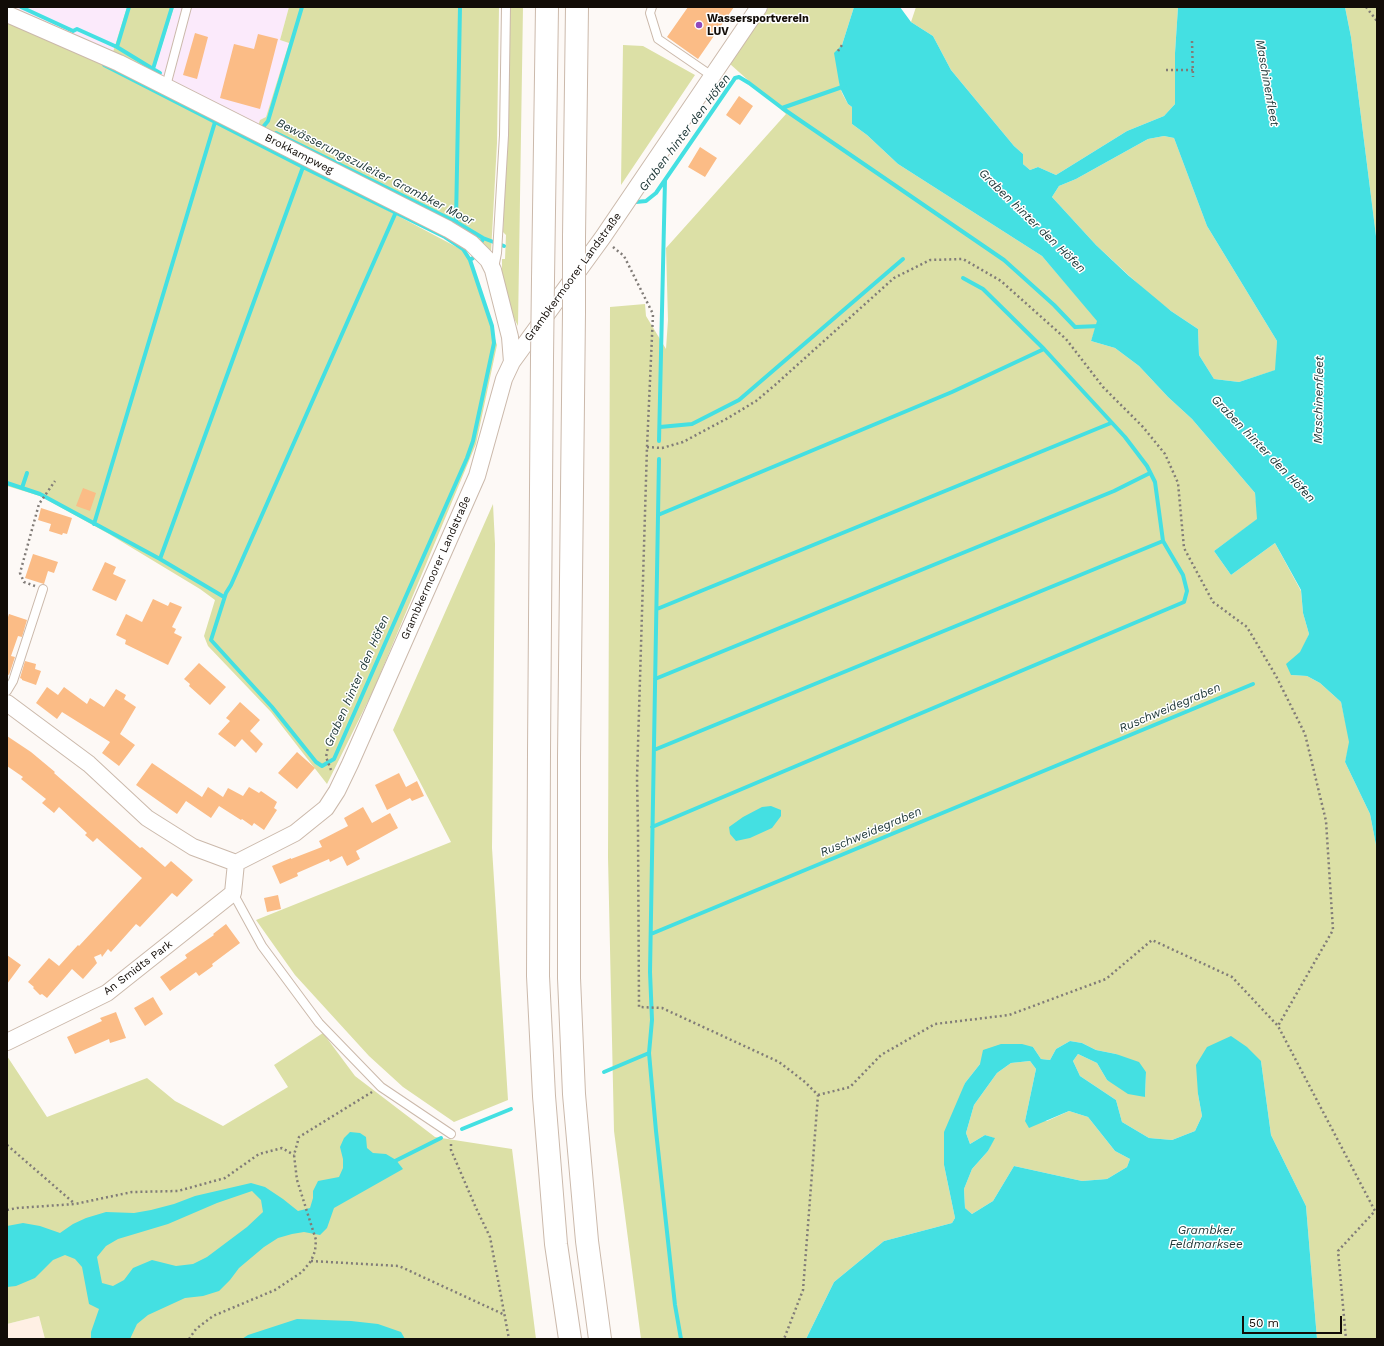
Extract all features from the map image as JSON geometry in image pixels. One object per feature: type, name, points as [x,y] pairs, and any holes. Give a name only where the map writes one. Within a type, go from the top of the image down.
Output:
[{"type":"highway","points":[[547,7],[542,358],[538,976],[544,1096],[556,1244],[570,1339]]},
{"type":"highway","points":[[577,7],[569,757],[569,978],[574,1094],[587,1241],[600,1339]]},
{"type":"street","name":"Grambkermoorer Landstraße","points":[[236,863],[295,833],[326,808],[337,792],[477,476],[504,378],[512,362],[603,237],[759,7]]},
{"type":"street","name":"Brokkampweg","points":[[7,14],[119,63],[166,86],[448,229],[471,243],[481,251],[493,270],[510,338],[512,362]]},
{"type":"street","points":[[7,703],[89,764],[147,818],[193,847],[236,863],[233,893]]},
{"type":"street","name":"An Smidts Park","points":[[7,1042],[107,993],[233,893]]},
{"type":"lane","points":[[166,86],[187,7]]},
{"type":"lane","points":[[493,270],[497,253],[504,135],[506,7]]},
{"type":"lane","points":[[652,7],[650,13],[658,39],[712,76]]},
{"type":"lane","points":[[7,691],[13,681],[43,588]]},
{"type":"lane","points":[[233,893],[262,946],[319,1023],[381,1086],[451,1134]]},
{"type":"path","points":[[1366,7],[1377,21]]},
{"type":"path","points":[[1192,41],[1193,77]]},
{"type":"path","points":[[838,51],[842,45]]},
{"type":"path","points":[[1166,70],[1192,70]]},
{"type":"path","points":[[603,237],[624,256],[652,314],[637,778],[639,1006],[662,1008],[779,1062],[805,1082],[818,1095],[804,1290],[784,1339]]},
{"type":"path","points":[[647,447],[662,448],[683,442],[756,401],[894,278],[930,260],[963,258],[1001,280],[1066,339],[1102,387],[1143,427],[1165,454],[1178,483],[1184,548],[1213,602],[1247,627],[1276,676],[1305,734],[1326,821],[1333,930],[1278,1026]]},
{"type":"path","points":[[43,588],[24,582],[20,573],[39,504],[55,481]]},
{"type":"path","points":[[329,765],[326,757],[328,747],[349,701]]},
{"type":"path","points":[[818,1095],[850,1087],[881,1055],[936,1024],[1009,1015],[1106,979],[1152,940],[1232,977],[1278,1026],[1375,1211],[1338,1251],[1346,1339]]},
{"type":"path","points":[[189,1339],[196,1329],[213,1316],[275,1290],[302,1272],[311,1261],[315,1250],[316,1240],[303,1203],[297,1180],[294,1155],[299,1137],[381,1086]]},
{"type":"path","points":[[451,1134],[451,1150],[490,1237],[509,1339]]},
{"type":"path","points":[[7,1145],[75,1204]]},
{"type":"path","points":[[7,1210],[75,1204],[132,1192],[178,1191],[225,1178],[259,1154],[282,1148],[294,1155]]},
{"type":"path","points":[[311,1261],[399,1266],[505,1315]]},
{"type":"shaded area","points":[[12,7],[127,7],[113,52]]},
{"type":"shaded area","points":[[174,7],[289,7],[280,40],[289,43],[266,117],[257,129],[153,74]]},
{"type":"shaded area","points":[[39,1316],[45,1339],[7,1339],[7,1324]]},
{"type":"green space","points":[[127,7],[174,7],[153,74],[113,52]]},
{"type":"green space","points":[[289,7],[499,7],[497,143],[491,252],[465,233],[257,129],[260,120],[266,117],[289,43],[280,40]]},
{"type":"green space","points":[[509,7],[523,7],[518,326],[512,314],[502,279],[502,259],[505,259],[506,235],[503,232],[507,136]]},
{"type":"green space","points":[[769,7],[854,7],[842,45],[839,79],[840,88],[843,95],[848,104],[852,107],[852,124],[867,135],[898,164],[1042,256],[1098,321],[1091,341],[1115,348],[1139,366],[1168,397],[1192,419],[1255,493],[1258,519],[1214,551],[1231,575],[1275,543],[1301,591],[1303,613],[1309,634],[1291,675],[1307,676],[1320,683],[1341,702],[1350,742],[1345,762],[1370,814],[1377,850],[1377,1339],[1317,1339],[1306,1206],[1271,1135],[1261,1061],[1198,1094],[1202,1116],[1195,1131],[1172,1140],[1149,1138],[1122,1122],[1116,1100],[1080,1076],[1073,1061],[1078,1054],[1097,1063],[1107,1080],[1145,1097],[1146,1072],[1116,1054],[1096,1050],[1082,1043],[1070,1041],[1056,1049],[1050,1060],[1041,1059],[1033,1047],[980,1064],[965,1083],[944,1165],[955,1218],[952,1223],[884,1241],[834,1282],[806,1339],[641,1339],[614,1131],[608,857],[610,307],[645,304],[646,316],[666,349],[668,320],[666,248],[786,114],[730,64]]},
{"type":"green space","points":[[916,7],[1178,7],[1175,53],[1175,104],[1164,116],[1127,131],[1056,175],[1038,167],[1030,170],[1023,164],[1023,154],[1014,146],[951,70],[933,36],[911,22]]},
{"type":"green space","points":[[1345,7],[1377,7],[1377,244],[1351,37]]},
{"type":"green space","points":[[7,22],[123,70],[466,252],[497,345],[476,444],[374,689],[327,784],[271,712],[208,646],[204,636],[215,600],[200,589],[109,534],[40,496],[7,486]]},
{"type":"green space","points":[[623,45],[643,46],[695,75],[621,185]]},
{"type":"green space","points":[[1164,136],[1174,138],[1207,226],[1277,341],[1276,370],[1239,382],[1214,379],[1199,355],[1198,329],[1150,295],[1096,245],[1052,197],[1059,186],[1076,179],[1148,139]]},
{"type":"green space","points":[[493,504],[495,544],[492,848],[508,1100],[454,1122],[403,1087],[369,1056],[295,975],[256,920],[451,842],[393,730]]},
{"type":"green space","points":[[323,1033],[355,1076],[435,1137],[512,1149],[536,1339],[45,1339],[39,1316],[7,1324],[7,1056],[47,1117],[147,1078],[175,1101],[223,1126],[288,1087],[274,1065]]},
{"type":"green space","points":[[1030,1061],[1036,1069],[1025,1121],[1047,1121],[1069,1111],[1088,1117],[1115,1151],[1130,1159],[1127,1167],[1107,1179],[1082,1181],[1014,1166],[993,1201],[972,1214],[965,1208],[964,1189],[972,1169],[988,1151],[994,1138],[985,1135],[970,1144],[966,1133],[974,1105],[997,1073],[1011,1063]]},
{"type":"water","name":"Maschinenfleet","points":[[854,7],[900,7],[911,22],[933,36],[951,70],[1014,146],[1023,154],[1023,164],[1030,170],[1038,167],[1056,175],[1127,131],[1164,116],[1175,104],[1175,53],[1178,7],[1345,7],[1351,37],[1377,244],[1377,850],[1370,814],[1345,762],[1349,742],[1341,702],[1320,683],[1307,676],[1291,675],[1286,664],[1300,652],[1309,634],[1303,613],[1301,590],[1275,543],[1231,575],[1214,551],[1257,519],[1255,493],[1192,419],[1168,397],[1139,366],[1115,348],[1091,341],[1097,321],[1042,256],[898,164],[867,135],[852,124],[852,107],[848,104],[840,88],[834,53],[842,45]],"holes":[[[1164,136],[1174,138],[1207,226],[1277,341],[1275,370],[1239,382],[1214,379],[1199,355],[1198,329],[1171,311],[1129,276],[1096,245],[1052,197],[1059,186],[1076,179],[1148,139]]]},
{"type":"water","points":[[771,806],[781,810],[781,816],[772,828],[750,838],[736,841],[730,834],[729,827],[743,817],[762,807]]},
{"type":"water","name":"Grambker Feldmarksee","points":[[1231,1036],[1247,1047],[1261,1061],[1271,1135],[1306,1206],[1317,1339],[806,1339],[834,1282],[884,1241],[952,1223],[955,1218],[944,1165],[944,1132],[965,1083],[980,1064],[983,1050],[1001,1044],[1022,1044],[1033,1047],[1041,1059],[1050,1060],[1056,1049],[1070,1041],[1082,1043],[1096,1050],[1116,1054],[1139,1062],[1146,1072],[1145,1097],[1128,1094],[1107,1080],[1097,1063],[1078,1054],[1073,1061],[1080,1076],[1116,1100],[1122,1122],[1149,1138],[1172,1140],[1195,1131],[1202,1116],[1198,1094],[1196,1065],[1207,1047]],"holes":[[[1030,1061],[1036,1069],[1025,1121],[1029,1128],[1069,1111],[1088,1117],[1115,1151],[1130,1159],[1127,1167],[1107,1179],[1082,1181],[1014,1166],[993,1201],[972,1214],[965,1208],[964,1189],[972,1169],[988,1151],[995,1138],[985,1135],[970,1144],[966,1133],[974,1105],[997,1073],[1011,1063]]]},
{"type":"water","points":[[350,1132],[360,1133],[366,1137],[367,1148],[373,1153],[386,1154],[396,1160],[403,1169],[334,1208],[327,1228],[320,1235],[304,1232],[278,1238],[264,1247],[239,1268],[219,1291],[203,1296],[185,1298],[148,1315],[137,1324],[130,1339],[91,1339],[91,1332],[99,1309],[89,1304],[82,1267],[75,1259],[65,1255],[53,1260],[35,1278],[16,1286],[7,1287],[7,1226],[23,1223],[40,1226],[60,1233],[73,1224],[86,1218],[106,1212],[134,1213],[151,1210],[174,1204],[195,1196],[251,1183],[265,1187],[298,1211],[310,1208],[313,1198],[313,1191],[318,1181],[339,1177],[343,1168],[343,1159],[340,1147],[344,1138]],"holes":[[[252,1191],[261,1200],[263,1212],[247,1227],[207,1257],[193,1264],[176,1266],[152,1260],[133,1268],[124,1280],[113,1286],[102,1283],[97,1257],[106,1246],[118,1239],[168,1224],[217,1203]]]},
{"type":"water","points":[[297,1319],[351,1321],[378,1324],[401,1332],[405,1339],[242,1339],[248,1335]]},
{"type":"building","name":"Wassersportverein LUV","points":[[688,7],[734,7],[698,59],[667,37]]},
{"type":"building","points":[[195,33],[208,37],[197,79],[183,75]]},
{"type":"building","points":[[258,34],[278,39],[260,109],[220,98],[234,44],[254,49]]},
{"type":"building","points":[[739,96],[753,106],[740,125],[726,115]]},
{"type":"building","points":[[700,147],[717,158],[705,177],[688,167]]},
{"type":"building","points":[[83,488],[96,493],[90,511],[76,506]]},
{"type":"building","points":[[41,508],[72,518],[67,534],[63,533],[62,535],[49,531],[51,524],[38,520]]},
{"type":"building","points":[[33,554],[58,562],[54,573],[48,571],[44,584],[25,578]]},
{"type":"building","points":[[105,562],[116,567],[113,574],[126,580],[116,601],[92,590]]},
{"type":"building","points":[[153,599],[168,606],[170,602],[182,607],[172,627],[176,629],[174,633],[182,637],[168,665],[125,644],[126,640],[116,635],[126,614],[142,622]]},
{"type":"building","points":[[9,614],[27,620],[22,637],[18,636],[11,656],[15,657],[9,675],[7,674],[7,620]]},
{"type":"building","points":[[25,661],[36,664],[35,669],[41,671],[36,685],[20,678]]},
{"type":"building","points":[[199,663],[226,687],[210,705],[189,686],[190,684],[184,679]]},
{"type":"building","points":[[47,687],[58,695],[64,687],[87,704],[90,698],[104,707],[116,689],[126,695],[124,699],[136,707],[120,734],[135,745],[119,766],[102,753],[110,742],[62,712],[57,719],[36,703]]},
{"type":"building","points":[[240,702],[260,720],[250,731],[263,744],[256,753],[242,739],[235,747],[218,734],[230,721],[226,718]]},
{"type":"building","points":[[7,736],[31,752],[55,772],[54,773],[140,848],[142,847],[165,867],[171,861],[193,880],[177,897],[172,893],[140,927],[136,924],[111,952],[108,949],[102,957],[101,954],[94,957],[97,963],[83,979],[72,969],[47,998],[42,994],[40,995],[28,982],[49,958],[59,966],[142,878],[97,838],[93,842],[85,835],[87,833],[59,807],[54,813],[42,803],[46,799],[21,779],[23,777],[7,766]]},
{"type":"building","points":[[297,752],[315,768],[297,789],[278,773]]},
{"type":"building","points":[[152,763],[202,797],[208,787],[223,797],[228,788],[243,796],[249,787],[259,793],[261,791],[277,802],[274,808],[277,810],[264,830],[254,823],[252,826],[219,806],[211,818],[186,801],[177,814],[136,785]]},
{"type":"building","points":[[399,773],[406,787],[417,781],[424,796],[412,801],[410,798],[387,810],[375,785]]},
{"type":"building","points":[[363,807],[372,823],[390,813],[398,828],[356,851],[360,859],[347,866],[342,856],[330,862],[329,859],[297,873],[298,876],[280,884],[272,866],[322,847],[319,841],[348,826],[344,818]]},
{"type":"building","points":[[278,895],[281,909],[267,912],[264,898]]},
{"type":"building","points":[[226,924],[240,943],[199,976],[196,972],[170,991],[160,977],[187,958],[185,955],[214,935],[213,934]]},
{"type":"building","points":[[7,955],[21,965],[7,984]]},
{"type":"building","points":[[153,997],[163,1014],[145,1026],[134,1008]]},
{"type":"building","points":[[116,1012],[126,1038],[110,1043],[109,1039],[75,1054],[67,1037],[102,1021],[100,1018]]},
{"type":"waterway","points":[[21,7],[73,31],[77,29],[117,47],[153,69]]},
{"type":"waterway","points":[[117,47],[129,7]]},
{"type":"waterway","name":"Bewässerungszuleiter Grambker Moor","points":[[160,73],[153,69],[172,7]]},
{"type":"waterway","points":[[263,127],[268,121],[302,7]]},
{"type":"waterway","points":[[456,222],[460,7]]},
{"type":"waterway","points":[[104,65],[303,167],[445,237],[463,249],[470,260]]},
{"type":"waterway","name":"Graben hinter den Höfen","points":[[636,202],[646,201],[656,193],[735,78],[739,77],[749,83],[782,108],[845,86]]},
{"type":"waterway","points":[[782,108],[1004,260],[1054,305],[1075,327],[1100,326]]},
{"type":"waterway","points":[[94,524],[215,122]]},
{"type":"waterway","name":"Bewässerungszuleiter Grambker Moor","points":[[276,133],[456,222],[483,238]]},
{"type":"waterway","points":[[160,559],[303,167]]},
{"type":"waterway","points":[[659,441],[665,180]]},
{"type":"waterway","name":"Graben hinter den Höfen","points":[[396,212],[231,585],[226,593],[211,640],[272,707],[316,762],[322,766],[334,759],[467,458],[473,441],[494,343],[492,326],[470,260],[473,258]]},
{"type":"waterway","name":"Graben hinter den Höfen","points":[[482,241],[483,238],[504,246]]},
{"type":"waterway","points":[[660,427],[692,424],[739,400],[903,259]]},
{"type":"waterway","points":[[652,827],[1184,602],[1187,591],[1183,575],[1163,541],[1155,482],[1147,466],[1125,437],[1044,349],[983,289],[963,278]]},
{"type":"waterway","points":[[658,515],[952,392],[1044,349]]},
{"type":"waterway","points":[[657,609],[1111,423]]},
{"type":"waterway","points":[[604,1072],[649,1053],[652,1020],[650,972],[659,459]]},
{"type":"waterway","points":[[22,488],[27,473]]},
{"type":"waterway","points":[[655,679],[1114,491],[1150,473]]},
{"type":"waterway","name":"Graben hinter den Höfen","points":[[7,483],[40,494],[160,559],[224,597]]},
{"type":"waterway","points":[[654,750],[1163,541]]},
{"type":"waterway","name":"Ruschweidegraben","points":[[651,934],[1253,684]]},
{"type":"waterway","points":[[649,1053],[675,1305],[681,1339]]},
{"type":"waterway","name":"Ruschweidegraben","points":[[462,1129],[511,1109]]},
{"type":"waterway","name":"Ruschweidegraben","points":[[393,1162],[441,1138]]},
{"type":"place","name":"Wassersportverein LUV","points":[[699,25]]}]
